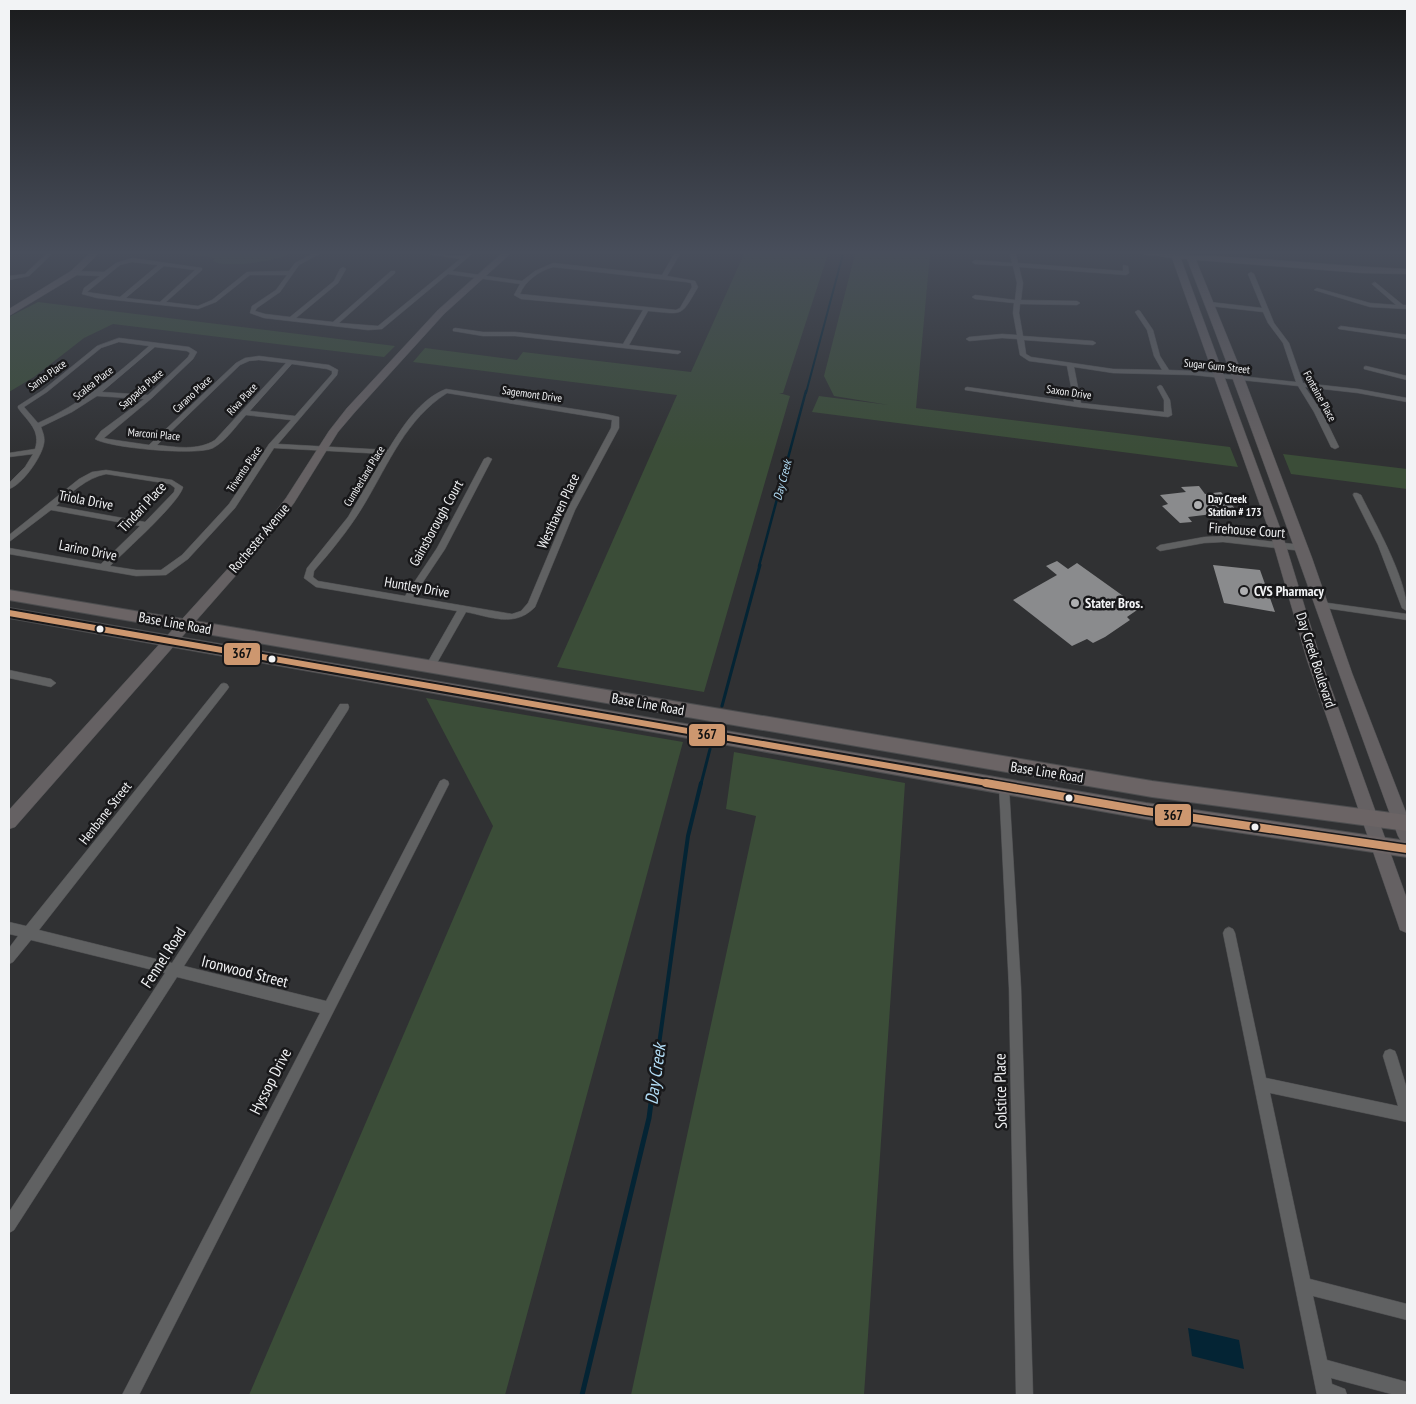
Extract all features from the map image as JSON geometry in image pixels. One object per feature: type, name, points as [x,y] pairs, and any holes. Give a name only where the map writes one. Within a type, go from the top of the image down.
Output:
[{"type":"main road","name":"Rochester Avenue","points":[[9,822],[280,515],[322,448],[351,410],[436,320]]},
{"type":"main road","name":"Day Creek Boulevard","points":[[1199,320],[1280,545],[1314,660],[1407,924]]},
{"type":"main road","name":"Day Creek Boulevard","points":[[1216,320],[1302,548],[1321,605],[1406,827]]},
{"type":"main road","name":"Base Line Road","points":[[9,595],[1152,789],[1371,819],[1406,827]]},
{"type":"main road","name":"Base Line Road","points":[[9,613],[1181,817],[1407,849]]},
{"type":"street","points":[[295,320],[380,328],[390,320]]},
{"type":"street","points":[[334,324],[339,320]]},
{"type":"street","points":[[625,346],[640,320]]},
{"type":"street","points":[[1018,320],[1022,336]]},
{"type":"street","points":[[1143,320],[1150,330],[1157,356],[1166,371]]},
{"type":"street","name":"Fontaine Place","points":[[1270,320],[1286,344],[1300,385],[1318,412],[1335,447]]},
{"type":"street","points":[[1341,328],[1407,338]]},
{"type":"street","points":[[455,330],[678,352]]},
{"type":"street","points":[[969,340],[1002,336],[1022,336],[1093,343]]},
{"type":"street","name":"Sugar Gum Street","points":[[1022,336],[1022,352],[1026,357],[1035,361],[1113,371],[1166,371],[1220,376],[1358,391],[1407,400]]},
{"type":"street","name":"Santo Place","points":[[38,426],[20,407],[45,391],[99,346],[119,340],[154,346]]},
{"type":"street","name":"Sappada Place","points":[[99,439],[104,432],[150,397],[191,358],[194,352],[188,349],[154,346]]},
{"type":"street","name":"Scalea Place","points":[[38,426],[62,417],[99,394],[154,346]]},
{"type":"street","name":"Carano Place","points":[[152,446],[238,364],[247,359],[290,363]]},
{"type":"street","name":"Trivento Place","points":[[163,573],[185,557],[232,506],[272,446],[335,374],[335,370],[330,367],[290,363]]},
{"type":"street","name":"Riva Place","points":[[208,448],[218,442],[290,363]]},
{"type":"street","points":[[1070,365],[1078,405]]},
{"type":"street","points":[[1366,368],[1407,378]]},
{"type":"street","name":"Saxon Drive","points":[[967,389],[1078,405],[1168,415],[1167,400],[1160,387]]},
{"type":"street","name":"Sagemont Drive","points":[[446,391],[616,419]]},
{"type":"street","name":"Cumberland Place","points":[[308,578],[310,570],[352,519],[408,427],[427,404],[436,396],[446,391]]},
{"type":"street","points":[[99,394],[150,397]]},
{"type":"street","points":[[244,413],[295,418]]},
{"type":"street","name":"Westhaven Place","points":[[524,613],[532,605],[571,510],[616,428],[616,419]]},
{"type":"street","points":[[9,487],[25,474],[38,451],[41,438],[38,426]]},
{"type":"street","name":"Marconi Place","points":[[99,439],[152,446],[208,448]]},
{"type":"street","points":[[272,446],[392,452]]},
{"type":"street","points":[[9,455],[38,451]]},
{"type":"street","name":"Gainsborough Court","points":[[407,600],[441,549],[488,459]]},
{"type":"street","name":"Tindari Place","points":[[49,507],[82,481],[95,474],[106,472],[172,482],[179,486],[178,492],[103,567]]},
{"type":"street","points":[[1357,495],[1379,539],[1407,608]]},
{"type":"street","points":[[9,539],[49,507]]},
{"type":"street","name":"Triola Drive","points":[[49,507],[147,525]]},
{"type":"street","name":"Firehouse Court","points":[[1160,548],[1211,540],[1302,548]]},
{"type":"street","name":"Larino Drive","points":[[9,551],[142,574],[163,573]]},
{"type":"street","name":"Huntley Drive","points":[[308,578],[316,584],[407,600],[512,617],[524,613]]},
{"type":"street","points":[[1321,605],[1407,617]]},
{"type":"street","points":[[430,667],[463,609]]},
{"type":"street","points":[[9,674],[51,683]]},
{"type":"street","name":"Henbane Street","points":[[9,958],[224,686]]},
{"type":"street","name":"Fennel Road","points":[[9,1225],[344,707]]},
{"type":"street","name":"Hyssop Drive","points":[[130,1395],[327,1008],[444,784]]},
{"type":"street","name":"Solstice Place","points":[[1004,787],[1015,988],[1025,1395]]},
{"type":"street","name":"Ironwood Street","points":[[9,928],[327,1008]]},
{"type":"street","points":[[1229,933],[1303,1285],[1321,1367],[1330,1394]]},
{"type":"street","points":[[1390,1056],[1407,1111]]},
{"type":"street","points":[[1261,1084],[1407,1116]]},
{"type":"street","points":[[1303,1285],[1407,1312]]},
{"type":"street","points":[[1321,1367],[1407,1390]]},
{"type":"green space","points":[[9,320],[180,320],[395,346],[384,357],[113,324],[84,338],[34,377],[9,392]]},
{"type":"green space","points":[[715,320],[807,320],[783,393],[779,393],[790,396],[704,692],[557,667],[677,395],[413,362],[425,348],[517,360],[523,352],[691,372]]},
{"type":"green space","points":[[838,320],[924,320],[916,408],[1230,447],[1238,467],[812,412],[819,396],[889,405],[834,396],[824,376]]},
{"type":"green space","points":[[1283,454],[1407,469],[1407,489],[1291,474]]},
{"type":"green space","points":[[426,698],[683,742],[505,1395],[249,1395],[493,826]]},
{"type":"green space","points":[[734,752],[905,783],[864,1395],[631,1395],[756,816],[726,809]]},
{"type":"water","points":[[1188,1328],[1239,1340],[1244,1369],[1192,1356]]},
{"type":"building","name":"Day Creek Station # 173","points":[[1199,486],[1205,494],[1221,492],[1237,511],[1188,517],[1192,522],[1180,523],[1162,506],[1168,504],[1160,495],[1186,492],[1181,487]]},
{"type":"building","name":"Stater Bros.","points":[[1057,561],[1068,569],[1077,563],[1140,608],[1127,617],[1130,620],[1105,637],[1093,643],[1087,639],[1072,646],[1013,600],[1057,575],[1046,566]]},
{"type":"building","name":"CVS Pharmacy","points":[[1213,565],[1260,570],[1275,612],[1224,603]]},
{"type":"waterway","name":"Day Creek","points":[[806,393],[826,320]]},
{"type":"waterway","name":"Day Creek","points":[[759,566],[806,391]]},
{"type":"waterway","name":"Day Creek","points":[[722,706],[760,565]]},
{"type":"waterway","name":"Day Creek","points":[[701,784],[710,749]]},
{"type":"waterway","name":"Day Creek","points":[[657,1059],[688,836],[701,783]]},
{"type":"waterway","name":"Day Creek","points":[[582,1395],[649,1118],[657,1058]]},
{"type":"transit line","name":"367","points":[[9,613],[1146,811],[1407,849]]},
{"type":"place","name":"Day Creek Station # 173","points":[[1198,505]]},
{"type":"place","name":"CVS Pharmacy","points":[[1244,591]]},
{"type":"place","name":"Stater Bros.","points":[[1075,603]]}]
